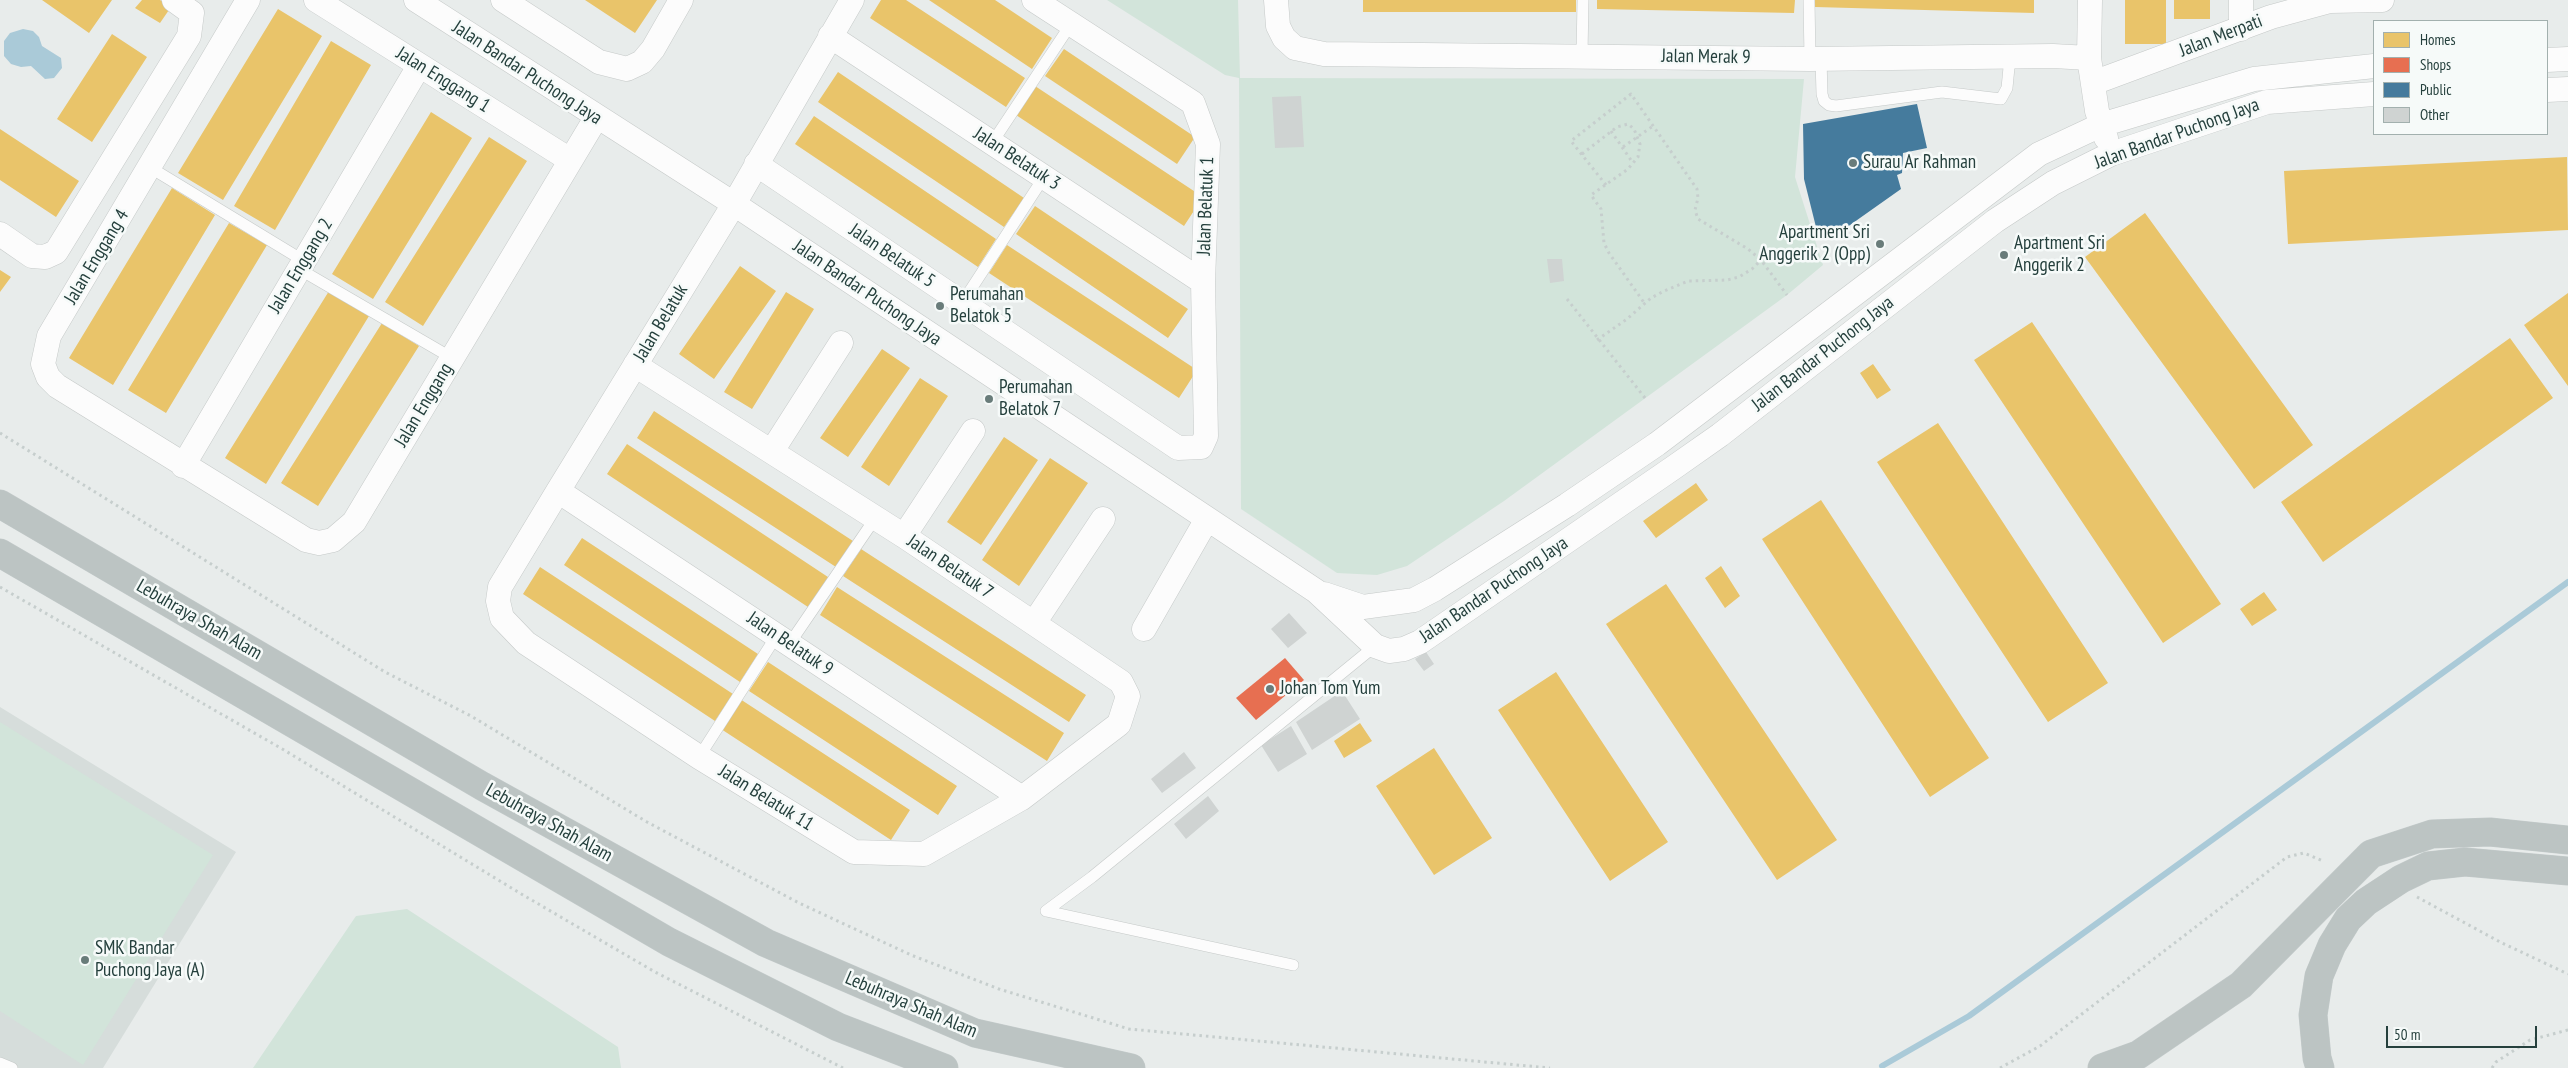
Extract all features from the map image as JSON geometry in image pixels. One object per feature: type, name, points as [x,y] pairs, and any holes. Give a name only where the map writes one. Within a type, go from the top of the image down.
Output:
[{"type":"highway","name":"Lebuhraya Shah Alam","points":[[0,504],[482,786],[766,943],[975,1033],[1131,1068]]},
{"type":"highway","points":[[0,553],[669,942],[838,1027],[944,1068]]},
{"type":"highway","points":[[2102,1068],[2138,1055],[2241,985],[2371,854],[2432,834],[2490,832],[2568,840]]},
{"type":"highway","points":[[2320,1068],[2316,1058],[2313,1015],[2319,976],[2332,944],[2348,919],[2366,902],[2401,879],[2428,866],[2465,862],[2568,871]]},
{"type":"street","points":[[0,234],[32,256],[45,257],[56,252],[189,36],[192,13],[174,0]]},
{"type":"street","name":"Jalan Enggang 4","points":[[183,466],[57,386],[48,377],[43,364],[49,336],[248,0]]},
{"type":"street","name":"Jalan Enggang 1","points":[[316,0],[570,160]]},
{"type":"street","name":"Jalan Bandar Puchong Jaya","points":[[416,0],[596,118],[734,204],[1316,591],[1375,646],[1390,651],[1420,642],[1720,435],[1995,221],[2053,183],[2112,154],[2267,102],[2373,94]]},
{"type":"street","points":[[503,0],[599,62],[627,69],[642,62],[652,49],[681,0]]},
{"type":"street","name":"Jalan Belatuk","points":[[526,643],[502,618],[498,601],[500,587],[734,204],[852,0]]},
{"type":"street","name":"Jalan Belatuk 1","points":[[1034,0],[1193,103],[1208,144],[1203,282],[1206,436],[1201,447],[1178,448]]},
{"type":"street","name":"Jalan Merak 9","points":[[1276,0],[1278,26],[1284,38],[1295,48],[1324,54],[1582,55],[1815,59],[2089,58]]},
{"type":"street","points":[[2090,0],[2089,58],[2101,125],[2112,154]]},
{"type":"street","points":[[2241,29],[2242,0]]},
{"type":"street","name":"Jalan Merpati","points":[[2093,83],[2272,17],[2330,1],[2382,0]]},
{"type":"street","name":"Jalan Belatuk 3","points":[[830,36],[1203,282]]},
{"type":"street","points":[[2548,60],[2568,59]]},
{"type":"street","name":"Jalan Enggang 2","points":[[183,466],[419,66]]},
{"type":"street","name":"Jalan Bandar Puchong Jaya","points":[[1316,591],[1363,607],[1414,600],[1436,589],[1568,505],[1656,444],[2039,154],[2101,125],[2254,79],[2373,66]]},
{"type":"street","points":[[2548,90],[2568,89]]},
{"type":"street","name":"Jalan Enggang","points":[[183,466],[306,540],[319,543],[333,540],[354,522],[596,118]]},
{"type":"street","name":"Jalan Belatuk 5","points":[[756,164],[1178,448]]},
{"type":"street","points":[[772,451],[841,343]]},
{"type":"street","name":"Jalan Belatuk 7","points":[[635,365],[904,536],[1121,682],[1128,696],[1119,724],[1022,798]]},
{"type":"street","points":[[904,536],[973,431]]},
{"type":"street","name":"Jalan Belatuk 9","points":[[558,491],[1022,798]]},
{"type":"street","points":[[1034,622],[1103,519]]},
{"type":"street","points":[[1144,629],[1207,519]]},
{"type":"street","name":"Jalan Belatuk 11","points":[[526,643],[699,757],[854,852],[924,854],[1022,798]]},
{"type":"lane","points":[[1582,55],[1583,0]]},
{"type":"lane","points":[[1809,0],[1815,59],[1824,101],[1829,105],[1836,106],[1942,92],[2000,99],[2007,88],[2010,57]]},
{"type":"lane","points":[[992,143],[1071,24]]},
{"type":"lane","points":[[150,168],[452,358]]},
{"type":"lane","points":[[962,303],[1044,177]]},
{"type":"lane","points":[[699,757],[784,639],[876,518]]},
{"type":"lane","points":[[1292,965],[1046,911],[1092,877],[1375,646]]},
{"type":"lane","points":[[0,1063],[12,1068]]},
{"type":"path","points":[[1606,186],[1572,141],[1631,94],[1697,189],[1695,210],[1698,219],[1748,249],[1761,260],[1787,295]]},
{"type":"path","points":[[1582,154],[1610,131],[1628,124],[1634,129],[1638,138],[1640,144],[1638,157],[1606,186],[1591,195],[1601,209],[1604,243],[1645,304]]},
{"type":"path","points":[[1623,147],[1653,126]]},
{"type":"path","points":[[1610,131],[1633,163]]},
{"type":"path","points":[[1597,340],[1664,291],[1688,281],[1727,280],[1739,277],[1752,269],[1761,260]]},
{"type":"path","points":[[1567,299],[1597,340],[1645,398]]},
{"type":"path","points":[[0,433],[385,672],[471,716],[647,822],[799,903],[911,955],[1000,989],[1130,1029],[1550,1068]]},
{"type":"path","points":[[0,588],[284,750],[523,895],[655,972],[843,1068]]},
{"type":"path","points":[[2000,1068],[2040,1046],[2287,857],[2304,853],[2323,861]]},
{"type":"path","points":[[2417,897],[2502,943],[2568,974]]},
{"type":"path","points":[[2492,1068],[2496,1062],[2530,1040],[2568,1030]]},
{"type":"shaded area","name":"SMK Bandar Puchong Jaya (A)","points":[[0,707],[236,852],[103,1068],[0,1068]]},
{"type":"green space","points":[[1107,0],[1238,0],[1240,78],[1804,79],[1795,177],[1823,265],[1787,295],[1504,501],[1407,566],[1377,575],[1337,573],[1241,509],[1239,78],[1225,75]]},
{"type":"green space","name":"SMK Bandar Puchong Jaya (A)","points":[[0,722],[213,855],[83,1065],[0,1011]]},
{"type":"green space","points":[[407,909],[618,1047],[621,1068],[253,1068],[356,916]]},
{"type":"water","points":[[23,29],[33,31],[39,37],[42,46],[61,58],[62,68],[54,78],[45,79],[31,66],[21,67],[11,64],[4,56],[4,41],[10,33]]},
{"type":"building: Homes","points":[[42,0],[112,0],[89,33]]},
{"type":"building: Homes","points":[[142,0],[160,0],[171,7],[160,23],[135,8]]},
{"type":"building: Homes","points":[[585,0],[657,0],[635,33]]},
{"type":"building: Homes","points":[[881,0],[906,0],[1025,78],[1006,107],[870,18]]},
{"type":"building: Homes","points":[[929,0],[995,0],[1052,38],[1032,69]]},
{"type":"building: Homes","points":[[1363,0],[1576,0],[1576,12],[1363,12]]},
{"type":"building: Homes","points":[[1597,0],[1795,0],[1794,13],[1597,9]]},
{"type":"building: Homes","points":[[1815,0],[2034,0],[2034,13],[1815,7]]},
{"type":"building: Homes","points":[[2125,0],[2166,0],[2166,44],[2125,44]]},
{"type":"building: Homes","points":[[2174,0],[2210,0],[2210,19],[2174,19]]},
{"type":"building: Homes","points":[[278,9],[322,36],[223,200],[178,173]]},
{"type":"building: Homes","points":[[112,34],[147,57],[92,142],[57,119]]},
{"type":"building: Homes","points":[[331,41],[371,65],[275,230],[234,206]]},
{"type":"building: Homes","points":[[1064,49],[1195,137],[1177,164],[1045,76]]},
{"type":"building: Homes","points":[[838,72],[1024,198],[1004,227],[818,102]]},
{"type":"building: Homes","points":[[1035,86],[1203,197],[1184,226],[1016,115]]},
{"type":"building: Homes","points":[[431,112],[472,138],[373,299],[332,274]]},
{"type":"building: Homes","points":[[814,116],[996,239],[978,267],[795,144]]},
{"type":"building: Homes","points":[[0,129],[79,181],[56,217],[0,180]]},
{"type":"building: Homes","points":[[489,137],[527,161],[423,326],[385,302]]},
{"type":"building: Homes","points":[[2567,157],[2568,230],[2288,244],[2284,171]]},
{"type":"building: Homes","points":[[172,188],[215,215],[113,385],[69,358]]},
{"type":"building: Homes","points":[[1035,206],[1188,309],[1168,338],[1016,234]]},
{"type":"building: Homes","points":[[2145,213],[2313,445],[2254,489],[2085,257]]},
{"type":"building: Homes","points":[[229,223],[267,245],[166,413],[128,390]]},
{"type":"building: Homes","points":[[1007,245],[1197,370],[1179,398],[989,273]]},
{"type":"building: Homes","points":[[740,266],[776,291],[714,379],[679,354]]},
{"type":"building: Homes","points":[[0,270],[11,277],[0,292]]},
{"type":"building: Homes","points":[[329,291],[369,316],[266,484],[225,458]]},
{"type":"building: Homes","points":[[786,292],[814,309],[752,409],[724,392]]},
{"type":"building: Homes","points":[[2568,293],[2568,386],[2524,325]]},
{"type":"building: Homes","points":[[2032,322],[2221,604],[2163,643],[1974,360]]},
{"type":"building: Homes","points":[[382,323],[419,346],[318,506],[281,483]]},
{"type":"building: Homes","points":[[2510,338],[2553,398],[2323,562],[2281,502]]},
{"type":"building: Homes","points":[[882,349],[910,368],[848,457],[820,438]]},
{"type":"building: Homes","points":[[1873,364],[1891,390],[1877,399],[1860,373]]},
{"type":"building: Homes","points":[[920,378],[948,396],[889,486],[861,467]]},
{"type":"building: Homes","points":[[654,411],[853,541],[836,567],[637,438]]},
{"type":"building: Homes","points":[[1938,423],[2108,683],[2048,722],[1877,462]]},
{"type":"building: Homes","points":[[1004,437],[1038,460],[981,545],[947,522]]},
{"type":"building: Homes","points":[[627,444],[831,579],[811,609],[607,474]]},
{"type":"building: Homes","points":[[1050,458],[1088,483],[1019,586],[982,560]]},
{"type":"building: Homes","points":[[1696,483],[1708,500],[1656,538],[1643,521]]},
{"type":"building: Homes","points":[[1821,500],[1989,758],[1930,797],[1762,539]]},
{"type":"building: Homes","points":[[582,538],[758,654],[740,682],[564,565]]},
{"type":"building: Homes","points":[[861,549],[1086,695],[1069,722],[843,576]]},
{"type":"building: Homes","points":[[1721,566],[1740,596],[1725,608],[1705,578]]},
{"type":"building: Homes","points":[[540,567],[733,694],[715,721],[523,594]]},
{"type":"building: Homes","points":[[1666,584],[1837,840],[1777,880],[1606,624]]},
{"type":"building: Homes","points":[[837,587],[1064,733],[1047,761],[820,615]]},
{"type":"building: Homes","points":[[2264,592],[2277,610],[2252,626],[2240,609]]},
{"type":"building: Homes","points":[[768,662],[957,786],[938,815],[749,691]]},
{"type":"building: Homes","points":[[1556,672],[1668,842],[1610,881],[1498,710]]},
{"type":"building: Homes","points":[[740,699],[910,810],[891,840],[721,729]]},
{"type":"building: Homes","points":[[1360,723],[1372,741],[1344,758],[1334,741]]},
{"type":"building: Homes","points":[[1434,748],[1492,838],[1434,875],[1376,786]]},
{"type":"building: Shops","name":"Johan Tom Yum","points":[[1285,658],[1304,680],[1256,720],[1236,698]]},
{"type":"building: Public","name":"Surau Ar Rahman","points":[[1917,104],[1927,148],[1903,153],[1902,173],[1897,175],[1901,189],[1843,230],[1818,235],[1804,179],[1803,124]]},
{"type":"building: Other","points":[[1301,96],[1304,147],[1275,148],[1272,97]]},
{"type":"building: Other","points":[[1547,259],[1562,259],[1564,281],[1550,283]]},
{"type":"building: Other","points":[[1289,613],[1307,633],[1288,648],[1271,629]]},
{"type":"building: Other","points":[[1426,652],[1434,664],[1424,671],[1415,659]]},
{"type":"building: Other","points":[[1342,691],[1360,719],[1312,750],[1296,722]]},
{"type":"building: Other","points":[[1291,726],[1307,754],[1278,772],[1261,745]]},
{"type":"building: Other","points":[[1184,752],[1196,768],[1162,793],[1151,779]]},
{"type":"building: Other","points":[[1208,796],[1219,811],[1186,839],[1174,824]]},
{"type":"waterway","points":[[1882,1066],[1969,1016],[2568,582]]},
{"type":"place","name":"Surau Ar Rahman","points":[[1853,163]]},
{"type":"place","name":"Apartment Sri Anggerik 2 (Opp)","points":[[1880,244]]},
{"type":"place","name":"Apartment Sri Anggerik 2","points":[[2004,255]]},
{"type":"place","name":"Perumahan Belatok 5","points":[[940,306]]},
{"type":"place","name":"Perumahan Belatok 7","points":[[989,399]]},
{"type":"place","name":"Johan Tom Yum","points":[[1270,689]]},
{"type":"place","name":"SMK Bandar Puchong Jaya (A)","points":[[85,960]]}]
